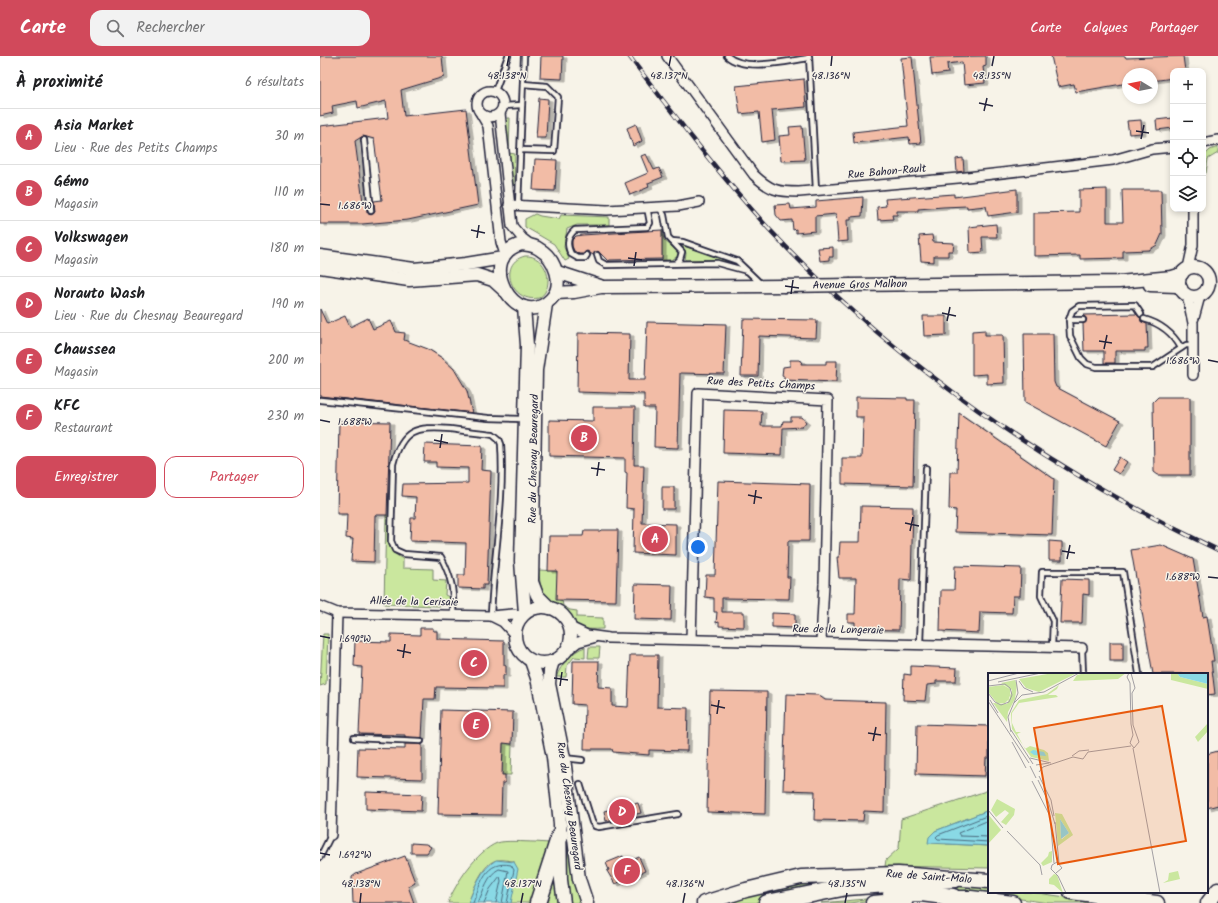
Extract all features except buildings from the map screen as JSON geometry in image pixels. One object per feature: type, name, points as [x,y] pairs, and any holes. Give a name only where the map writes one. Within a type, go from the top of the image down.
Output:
[{"type":"highway","points":[[538,903],[560,835]]},
{"type":"highway","points":[[767,903],[847,887],[955,879]]},
{"type":"highway","points":[[802,903],[848,896],[899,893],[921,893],[953,897]]},
{"type":"main road","points":[[320,256],[414,268],[466,264],[504,256],[516,246],[533,246],[545,253],[556,272],[558,283],[556,293],[546,304],[534,308],[524,307],[517,303],[493,280],[477,275],[416,280],[320,267]]},
{"type":"main road","points":[[504,256],[500,274],[505,291]]},
{"type":"main road","points":[[1184,291],[1180,281],[1185,271],[1196,267],[1213,275],[1208,291]]},
{"type":"main road","name":"Avenue Gros Malhon","points":[[1119,282],[1172,277],[1185,271]]},
{"type":"main road","name":"Avenue Gros Malhon","points":[[556,272],[601,287]]},
{"type":"main road","name":"Avenue Gros Malhon","points":[[556,293],[574,292],[601,287],[663,288],[1119,282],[1177,286],[1184,291],[1208,291]]},
{"type":"main road","name":"Rue du Chesnay Beauregard","points":[[546,304],[536,370],[532,582],[537,596],[550,608]]},
{"type":"main road","name":"Rue du Chesnay Beauregard","points":[[523,614],[521,544],[527,345],[524,307]]},
{"type":"main road","points":[[537,607],[550,608],[562,615],[570,627],[571,635],[565,652],[553,661],[542,664],[530,661],[518,650],[514,634],[516,624],[523,614],[537,607]]},
{"type":"main road","name":"Rue du Chesnay Beauregard","points":[[530,661],[537,678],[553,757],[560,835],[561,880],[564,903]]},
{"type":"main road","name":"Rue du Chesnay Beauregard","points":[[553,661],[550,671],[549,684],[564,758],[576,857],[582,889],[588,903]]},
{"type":"main road","name":"Rue de Saint-Malo","points":[[704,903],[746,890],[801,877],[898,874],[988,881]]},
{"type":"main road","points":[[1079,893],[1157,903]]},
{"type":"main road","name":"Rue de Saint-Malo","points":[[873,903],[953,897],[1013,903]]},
{"type":"main road","points":[[1196,903],[1212,897]]},
{"type":"street","name":"Rue Bahon-Rault","points":[[667,56],[754,175],[777,191],[816,190],[958,178],[1113,160],[1152,149],[1170,147]]},
{"type":"street","points":[[504,256],[501,242],[488,126],[477,104],[479,97],[485,92],[495,92],[502,99],[501,110],[513,205],[512,226],[522,238],[533,246]]},
{"type":"street","points":[[481,114],[488,117],[501,110]]},
{"type":"street","points":[[1206,143],[1218,140]]},
{"type":"street","points":[[513,205],[607,210],[659,207],[699,202]]},
{"type":"street","points":[[1185,271],[1193,245],[1193,212]]},
{"type":"street","points":[[1184,291],[1192,323],[1193,374]]},
{"type":"street","points":[[1192,323],[1208,291]]},
{"type":"street","name":"Rue des Petits Champs","points":[[691,639],[698,393],[828,400],[824,584],[821,641]]},
{"type":"street","name":"Allée de la Cerisaie","points":[[320,606],[338,613],[491,616],[523,614]]},
{"type":"street","points":[[331,835],[338,613]]},
{"type":"street","points":[[491,616],[503,622],[514,634]]},
{"type":"street","name":"Rue de la Longeraie","points":[[570,627],[578,632],[594,637],[1082,648]]},
{"type":"street","name":"Rue de la Longeraie","points":[[565,652],[578,642],[594,637]]},
{"type":"lane","points":[[495,92],[508,56]]},
{"type":"lane","points":[[513,205],[520,150],[524,56]]},
{"type":"lane","points":[[727,56],[731,60],[747,65],[809,57],[816,190]]},
{"type":"lane","points":[[520,150],[554,151],[558,97],[547,86],[523,84]]},
{"type":"lane","points":[[501,110],[522,105]]},
{"type":"lane","points":[[364,140],[372,211]]},
{"type":"lane","points":[[587,255],[584,258],[574,254],[571,242],[575,230],[585,232],[600,228],[647,227],[650,223],[647,207]]},
{"type":"lane","points":[[659,207],[664,215],[668,237],[682,252],[680,259],[677,262]]},
{"type":"lane","points":[[597,235],[600,228]]},
{"type":"lane","points":[[672,240],[742,264],[747,271],[764,286]]},
{"type":"lane","points":[[597,255],[599,261],[606,265],[677,262],[717,263],[747,271]]},
{"type":"lane","points":[[1141,314],[1135,305],[1079,306],[1072,311],[1069,320],[1070,336],[1081,358],[1087,364],[1096,367],[1153,367],[1186,345],[1193,344]]},
{"type":"lane","points":[[1144,319],[1155,322],[1176,339],[1181,348]]},
{"type":"lane","points":[[1069,320],[1083,320]]},
{"type":"lane","points":[[320,400],[488,418],[525,419]]},
{"type":"lane","points":[[452,615],[454,595],[450,574],[441,557],[404,554],[395,550],[391,541],[393,464],[396,452],[400,444],[409,434],[428,427],[493,434],[499,439],[501,444],[498,543],[492,582],[491,616]]},
{"type":"lane","points":[[920,644],[926,468]]},
{"type":"lane","points":[[1052,647],[1053,621],[1041,596],[1042,572],[1123,572],[1139,673]]},
{"type":"lane","points":[[1082,648],[1083,673]]},
{"type":"lane","points":[[354,738],[421,741]]},
{"type":"lane","points":[[564,758],[582,760]]},
{"type":"lane","points":[[580,784],[592,822],[599,827],[678,814]]},
{"type":"lane","points":[[320,857],[331,835]]},
{"type":"green space","points":[[508,118],[510,118],[509,153],[515,154],[514,186],[511,186],[505,125]]},
{"type":"green space","points":[[1218,147],[1218,153],[1208,159],[1206,173],[1206,154],[1210,150]]},
{"type":"green space","points":[[535,214],[559,219],[561,215],[609,217],[609,225],[577,225],[567,229],[564,247],[569,259],[565,261],[554,244],[525,227],[525,219]]},
{"type":"green space","points":[[662,230],[664,240],[678,252],[677,257],[671,260],[662,260]]},
{"type":"green space","points":[[682,245],[731,262],[713,260],[685,260],[686,253]]},
{"type":"green space","points":[[525,256],[539,260],[547,272],[547,287],[539,298],[529,298],[521,295],[511,282],[511,266],[516,260]]},
{"type":"green space","points":[[386,515],[388,516],[387,535],[389,546],[392,551],[403,559],[403,568],[433,569],[433,580],[446,581],[445,595],[449,597],[449,604],[439,606],[384,604]]},
{"type":"green space","points":[[539,570],[557,571],[563,606],[570,610],[577,611],[577,617],[603,618],[603,629],[588,629],[578,626],[567,613],[543,592]]},
{"type":"green space","points":[[323,634],[328,634],[326,684],[320,686]]},
{"type":"green space","points":[[585,647],[585,658],[574,657],[567,666],[566,677],[556,677],[571,655]]},
{"type":"green space","points":[[589,647],[600,647],[599,658],[588,658]]},
{"type":"green space","points":[[503,743],[512,744],[511,775],[502,775]]},
{"type":"green space","points":[[988,790],[988,810],[935,831],[946,844],[988,846],[988,868],[885,866],[886,860],[899,848],[901,819]]},
{"type":"green space","points":[[505,842],[549,843],[530,903],[511,903],[514,861],[498,860],[488,865],[483,871],[468,903],[448,903],[461,878],[475,860],[489,847],[497,843]]},
{"type":"green space","points":[[567,848],[570,849],[583,903],[569,903],[566,887]]},
{"type":"green space","points":[[898,878],[780,897],[756,903],[718,903],[794,883]]},
{"type":"green space","points":[[552,880],[555,881],[558,903],[541,903]]},
{"type":"green space","points":[[933,884],[988,887],[988,893],[1037,893],[1109,903],[1049,903],[993,895],[909,890]]},
{"type":"green space","points":[[900,896],[851,903],[821,903]]},
{"type":"water","points":[[988,810],[988,846],[928,843],[929,837],[935,831]]},
{"type":"water","points":[[496,860],[514,862],[518,869],[511,903],[468,903],[482,873]]},
{"type":"railway","points":[[629,56],[715,166],[750,208],[818,278],[869,325],[923,369],[978,410],[1036,449],[1096,486],[1156,519],[1218,550]]},
{"type":"place","name":"Gémo","points":[[584,438]]},
{"type":"place","name":"Asia Market","points":[[655,539]]},
{"type":"place","name":"Volkswagen","points":[[474,663]]},
{"type":"place","name":"Chaussea","points":[[476,725]]},
{"type":"place","name":"Norauto Wash","points":[[622,812]]},
{"type":"place","name":"KFC","points":[[627,871]]}]
